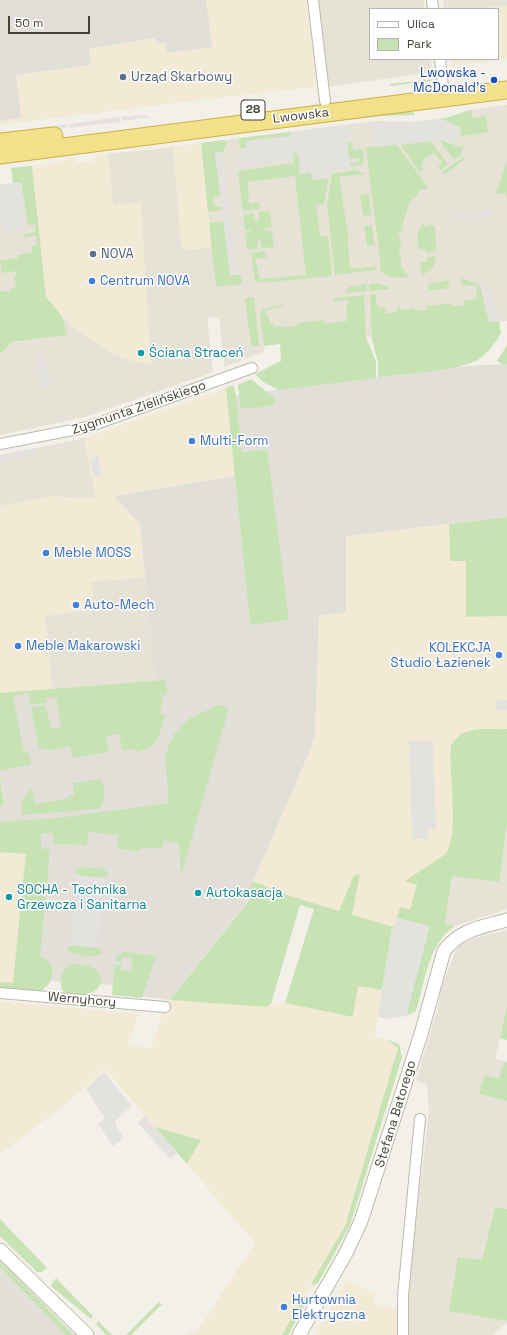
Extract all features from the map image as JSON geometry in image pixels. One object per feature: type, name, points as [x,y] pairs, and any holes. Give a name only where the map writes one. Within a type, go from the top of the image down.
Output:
[{"type":"highway","name":"Lwowska","points":[[0,142],[507,78]]},
{"type":"highway","name":"Lwowska","points":[[0,155],[507,90]]},
{"type":"street","points":[[313,0],[325,101]]},
{"type":"street","points":[[440,60],[443,86]]},
{"type":"street","name":"Zygmunta Zielińskiego","points":[[0,444],[88,427],[252,368]]},
{"type":"street","name":"Stefana Batorego","points":[[299,1335],[346,1253],[361,1221],[421,1034],[444,950],[452,940],[463,933],[507,920]]},
{"type":"street","name":"Wernyhory","points":[[0,993],[165,1007]]},
{"type":"street","name":"Stefana Batorego","points":[[403,1335],[403,1296],[420,1119]]},
{"type":"street","points":[[0,1250],[87,1335]]},
{"type":"shaded area","points":[[0,0],[206,0],[212,47],[167,53],[165,42],[157,44],[155,38],[89,49],[91,65],[16,75],[21,118],[0,121]]},
{"type":"shaded area","points":[[206,0],[308,0],[316,87],[0,125],[0,121],[21,118],[16,75],[91,65],[88,49],[155,38],[165,42],[167,53]]},
{"type":"shaded area","points":[[318,0],[423,0],[425,8],[369,8],[369,60],[431,60],[432,72],[328,87]]},
{"type":"shaded area","points":[[443,0],[507,0],[507,6],[486,8],[444,8]]},
{"type":"shaded area","points":[[507,6],[507,59],[499,60],[499,8],[486,8]]},
{"type":"shaded area","points":[[450,60],[499,60],[451,66]]},
{"type":"shaded area","points":[[507,105],[507,321],[280,347],[280,344],[264,346],[264,352],[224,367],[219,317],[207,318],[213,372],[85,417],[0,435],[0,344],[66,335],[62,316],[72,327],[141,203],[113,205],[108,154],[173,147],[182,250],[209,223],[201,143],[374,121],[412,122],[450,117],[467,110]]},
{"type":"shaded area","points":[[140,115],[152,117],[122,121],[121,117]]},
{"type":"shaded area","points":[[119,117],[120,122],[70,128],[69,124]]},
{"type":"shaded area","points":[[442,119],[461,128],[452,143],[441,140],[375,147],[372,123],[409,123]]},
{"type":"shaded area","points":[[67,124],[68,128],[24,134],[28,129]]},
{"type":"shaded area","points":[[350,124],[352,143],[347,142],[349,159],[358,158],[359,162],[350,163],[351,167],[328,170],[329,178],[312,180],[311,172],[300,174],[298,154],[295,152],[293,152],[294,160],[238,167],[236,159],[240,153],[248,153],[246,141],[291,136],[291,132]]},
{"type":"shaded area","points":[[201,143],[212,248],[182,250],[173,147]]},
{"type":"shaded area","points":[[223,152],[238,274],[230,275],[215,153]]},
{"type":"shaded area","name":"NOVA","points":[[108,154],[113,205],[141,202],[151,364],[139,363],[113,354],[83,335],[72,327],[46,297],[32,166],[54,163],[73,158],[79,163],[95,161],[96,155]]},
{"type":"shaded area","points":[[21,183],[28,225],[21,227],[21,230],[3,233],[0,211],[0,184]]},
{"type":"shaded area","points":[[36,202],[46,297],[0,313],[0,205]]},
{"type":"shaded area","points":[[491,210],[491,216],[451,219],[453,213]]},
{"type":"shaded area","points":[[480,285],[492,292],[499,321],[489,322]]},
{"type":"shaded area","points":[[43,352],[50,385],[41,387],[35,353]]},
{"type":"shaded area","points":[[507,364],[507,517],[346,536],[346,612],[319,616],[315,735],[311,748],[249,891],[254,893],[170,1000],[121,993],[112,985],[105,984],[63,988],[61,982],[51,981],[47,987],[13,983],[26,854],[0,852],[0,800],[4,799],[0,775],[0,693],[155,681],[140,524],[114,496],[235,476],[250,625],[289,620],[265,449],[242,452],[236,395],[467,366]]},
{"type":"shaded area","points":[[226,388],[235,476],[114,496],[140,524],[145,577],[91,582],[94,610],[45,616],[52,689],[0,693],[0,506],[51,496],[96,499],[84,438]]},
{"type":"shaded area","points":[[84,438],[96,499],[51,496],[0,506],[0,455]]},
{"type":"shaded area","points":[[34,449],[35,455],[0,462],[0,455]]},
{"type":"shaded area","points":[[98,456],[102,475],[94,476],[90,458]]},
{"type":"shaded area","points":[[449,524],[450,561],[466,560],[466,617],[507,616],[507,732],[471,733],[445,924],[398,915],[393,929],[249,891],[311,748],[315,735],[319,616],[346,612],[346,536]]},
{"type":"shaded area","points":[[145,577],[155,681],[52,689],[44,615],[60,614],[91,582]]},
{"type":"shaded area","points":[[507,700],[507,710],[496,710],[496,701]]},
{"type":"shaded area","points":[[409,741],[433,741],[436,830],[428,830],[428,839],[412,839]]},
{"type":"shaded area","points":[[507,823],[507,909],[455,926],[445,924],[452,876],[499,881]]},
{"type":"shaded area","name":"SOCHA - Technika Grzewcza i Sanitarna","points":[[0,852],[26,854],[13,983],[0,982]]},
{"type":"shaded area","points":[[77,875],[104,878],[97,948],[71,945]]},
{"type":"shaded area","points":[[397,918],[430,926],[406,1016],[389,1019],[378,1017],[392,929]]},
{"type":"shaded area","points":[[507,930],[507,1006],[495,1059],[505,1061],[500,1079],[479,1094],[507,1101],[507,1209],[495,1207],[482,1260],[449,1311],[507,1321],[507,1323],[492,1335],[409,1335],[406,1304],[429,1112],[427,1084],[416,1081],[437,1011],[442,986],[458,945],[472,939]]},
{"type":"shaded area","points":[[358,986],[382,990],[375,1037],[386,1039],[398,1048],[345,1226],[282,1335],[185,1335],[189,1332],[195,1334],[255,1243],[187,1164],[201,1140],[155,1127],[105,1069],[70,1101],[0,1154],[0,1001],[139,1014],[128,1044],[146,1048],[152,1046],[167,999],[266,1007],[271,1004],[285,1003],[353,1017]]},
{"type":"shaded area","points":[[104,1072],[132,1106],[115,1121],[116,1126],[124,1137],[113,1146],[98,1124],[105,1118],[86,1089]]},
{"type":"shaded area","points":[[145,1116],[177,1153],[170,1159],[138,1123]]},
{"type":"shaded area","points":[[0,1267],[26,1293],[66,1335],[0,1335]]},
{"type":"shaded area","points":[[347,1280],[377,1295],[372,1303],[399,1310],[400,1335],[315,1335]]},
{"type":"green space","points":[[434,79],[431,81],[391,86],[390,84]]},
{"type":"green space","points":[[471,110],[472,118],[486,116],[488,132],[463,136],[461,135],[461,128],[442,119]]},
{"type":"green space","points":[[414,112],[414,115],[378,116],[243,132],[379,113]]},
{"type":"green space","points":[[291,132],[291,136],[246,141],[247,149],[241,148],[238,142],[240,138]]},
{"type":"green space","points":[[223,140],[227,143],[223,152],[215,153],[221,196],[213,197],[214,207],[222,206],[222,210],[208,212],[201,143]]},
{"type":"green space","points":[[442,140],[459,147],[465,146],[461,151],[462,154],[454,160],[440,141]]},
{"type":"green space","points":[[431,141],[448,164],[440,170],[438,167],[442,163],[434,152],[427,158],[423,158],[423,163],[421,165],[423,169],[420,172],[400,145]]},
{"type":"green space","points":[[347,142],[352,143],[353,150],[363,149],[364,160],[361,165],[351,167],[350,163],[359,162],[358,158],[349,159]]},
{"type":"green space","points":[[396,144],[428,187],[425,190],[420,189],[416,198],[414,197],[412,201],[410,201],[402,227],[404,228],[398,234],[402,242],[400,242],[401,247],[399,248],[402,269],[404,269],[405,274],[408,273],[408,277],[390,276],[380,271],[381,266],[366,148]]},
{"type":"green space","points":[[293,152],[298,154],[300,173],[311,172],[312,180],[329,178],[324,204],[316,205],[320,237],[328,236],[332,276],[259,283],[255,280],[251,253],[265,251],[266,258],[255,259],[260,279],[306,275],[295,176],[248,182],[249,204],[259,202],[260,209],[243,211],[238,171],[294,163]]},
{"type":"green space","points":[[463,157],[465,159],[444,175],[442,172]]},
{"type":"green space","points":[[507,161],[507,199],[506,193],[496,194]]},
{"type":"green space","points":[[32,166],[46,297],[62,316],[67,335],[12,342],[0,354],[0,291],[10,292],[10,289],[16,288],[14,277],[17,276],[16,271],[2,273],[0,261],[18,258],[18,255],[33,252],[32,246],[37,245],[36,236],[24,237],[25,234],[36,232],[35,225],[28,225],[21,183],[13,183],[11,168]]},
{"type":"green space","points":[[355,170],[365,174],[339,177],[349,241],[347,242],[351,269],[378,266],[375,270],[335,275],[327,205],[332,174]]},
{"type":"green space","points":[[369,193],[371,215],[363,216],[360,195]]},
{"type":"green space","points":[[270,211],[272,227],[265,228],[266,231],[272,231],[274,247],[262,248],[260,240],[257,241],[258,249],[247,250],[245,233],[250,233],[250,230],[245,231],[243,215],[254,213],[255,221],[258,221],[259,212]]},
{"type":"green space","points":[[224,221],[230,275],[240,275],[243,284],[216,287],[209,223]]},
{"type":"green space","points":[[422,224],[428,227],[429,224],[435,226],[436,251],[426,253],[425,249],[419,250],[417,237]]},
{"type":"green space","points":[[372,225],[375,245],[367,246],[364,226]]},
{"type":"green space","points":[[435,256],[435,263],[432,268],[422,275],[420,262],[427,261],[426,258]]},
{"type":"green space","points":[[461,278],[480,285],[489,322],[499,321],[501,333],[491,348],[479,359],[459,366],[378,377],[378,362],[372,340],[370,295],[376,294],[376,304],[381,310],[382,307],[385,307],[386,314],[397,312],[397,308],[400,307],[401,310],[414,308],[415,311],[427,309],[426,306],[452,303],[453,306],[464,305],[464,301],[477,299],[476,285],[462,286]]},
{"type":"green space","points":[[448,280],[449,288],[429,291],[428,284]]},
{"type":"green space","points":[[377,283],[389,287],[389,289],[369,291],[369,284]]},
{"type":"green space","points":[[367,284],[366,291],[345,293],[349,287]]},
{"type":"green space","points":[[364,295],[366,337],[376,362],[376,378],[279,390],[263,382],[255,374],[281,361],[280,344],[264,346],[260,314],[263,309],[283,305],[283,307],[266,310],[265,314],[269,318],[270,323],[273,323],[274,326],[280,327],[297,326],[297,323],[324,320],[325,324],[347,321],[346,306],[349,303],[346,300],[334,301],[334,298]]},
{"type":"green space","points":[[254,297],[259,346],[251,346],[245,298]]},
{"type":"green space","points":[[507,345],[507,364],[502,364],[497,361]]},
{"type":"green space","points":[[251,379],[274,398],[275,405],[248,409],[241,408],[238,385]]},
{"type":"green space","points":[[233,385],[236,395],[242,452],[267,449],[289,620],[250,625],[226,388]]},
{"type":"green space","points":[[507,517],[507,616],[466,617],[466,561],[450,561],[449,524]]},
{"type":"green space","points":[[166,680],[167,694],[163,695],[160,713],[165,715],[157,740],[154,744],[144,750],[136,752],[135,749],[123,751],[119,734],[106,736],[109,752],[73,758],[70,746],[48,751],[47,748],[39,750],[31,708],[45,705],[52,729],[61,728],[56,697],[46,699],[47,702],[31,705],[28,693],[13,696],[24,753],[29,752],[31,764],[0,771],[0,693]]},
{"type":"green space","points":[[219,705],[229,708],[181,876],[179,843],[163,841],[162,849],[142,847],[141,851],[117,849],[118,835],[88,832],[87,845],[53,844],[53,833],[42,833],[41,848],[50,850],[40,957],[50,963],[52,968],[51,977],[49,982],[41,991],[0,988],[0,982],[13,983],[26,854],[0,852],[0,822],[58,818],[169,803],[165,756],[173,736],[188,719]]},
{"type":"green space","points":[[483,729],[507,729],[507,823],[499,882],[452,876],[445,924],[455,926],[446,933],[433,953],[425,976],[416,1011],[406,1016],[429,926],[397,918],[400,907],[410,910],[417,885],[405,881],[446,854],[450,843],[453,817],[450,758],[451,746],[456,739],[468,731]]},
{"type":"green space","points":[[0,775],[4,804],[0,808]]},
{"type":"green space","points":[[102,779],[104,799],[98,809],[22,815],[24,797],[32,789],[35,804],[69,798],[69,796],[74,795],[73,783]]},
{"type":"green space","points":[[82,867],[104,869],[108,873],[107,877],[95,877],[97,948],[102,951],[102,954],[98,955],[81,955],[68,951],[67,949],[71,945],[83,946],[90,877],[75,874],[77,869]]},
{"type":"green space","points":[[360,874],[352,915],[394,927],[392,929],[382,990],[358,986],[353,1017],[285,1003],[314,909],[300,905],[271,1004],[266,1007],[170,1000],[254,894],[249,891],[253,881],[287,895],[339,911],[354,875]]},
{"type":"green space","points":[[123,952],[156,956],[142,998],[113,995],[112,993],[115,965],[121,965],[121,970],[131,971],[132,958],[122,957],[122,962],[115,961],[117,955]]},
{"type":"green space","points":[[72,964],[90,966],[99,973],[101,978],[100,985],[97,989],[93,992],[82,995],[64,992],[61,985],[62,976],[68,966]]},
{"type":"green space","points":[[507,1006],[507,1040],[500,1038]]},
{"type":"green space","points":[[386,1039],[399,1044],[402,1057],[350,1225],[318,1283],[314,1285],[311,1284],[345,1226],[398,1048]]},
{"type":"green space","points":[[505,1061],[507,1062],[507,1101],[479,1094],[485,1075],[499,1079]]},
{"type":"green space","points":[[155,1127],[201,1140],[187,1164]]},
{"type":"green space","points":[[495,1207],[507,1209],[507,1321],[449,1311],[458,1257],[482,1260]]},
{"type":"green space","points":[[0,1219],[47,1268],[41,1272],[37,1272],[0,1236]]},
{"type":"green space","points":[[0,1261],[74,1335],[66,1335],[0,1267]]},
{"type":"green space","points":[[56,1278],[93,1316],[91,1319],[52,1287],[51,1285]]},
{"type":"green space","points":[[305,1295],[307,1302],[288,1335],[282,1335]]},
{"type":"green space","points":[[159,1302],[163,1305],[160,1306],[131,1335],[126,1335]]},
{"type":"green space","points":[[98,1321],[112,1335],[106,1335],[96,1324]]},
{"type":"place","name":"Urząd Skarbowy","points":[[123,77]]},
{"type":"place","name":"Lwowska - McDonald's","points":[[494,80]]},
{"type":"place","name":"NOVA","points":[[93,254]]},
{"type":"place","name":"Centrum NOVA","points":[[92,281]]},
{"type":"place","name":"Ściana Straceń","points":[[141,353]]},
{"type":"place","name":"Multi-Form","points":[[192,441]]},
{"type":"place","name":"Meble MOSS","points":[[46,553]]},
{"type":"place","name":"Auto-Mech","points":[[76,605]]},
{"type":"place","name":"Meble Makarowski","points":[[18,646]]},
{"type":"place","name":"KOLEKCJA Studio Łazienek","points":[[499,655]]},
{"type":"place","name":"Autokasacja","points":[[198,893]]},
{"type":"place","name":"SOCHA - Technika Grzewcza i Sanitarna","points":[[9,897]]},
{"type":"place","name":"Hurtownia Elektryczna","points":[[284,1307]]}]
